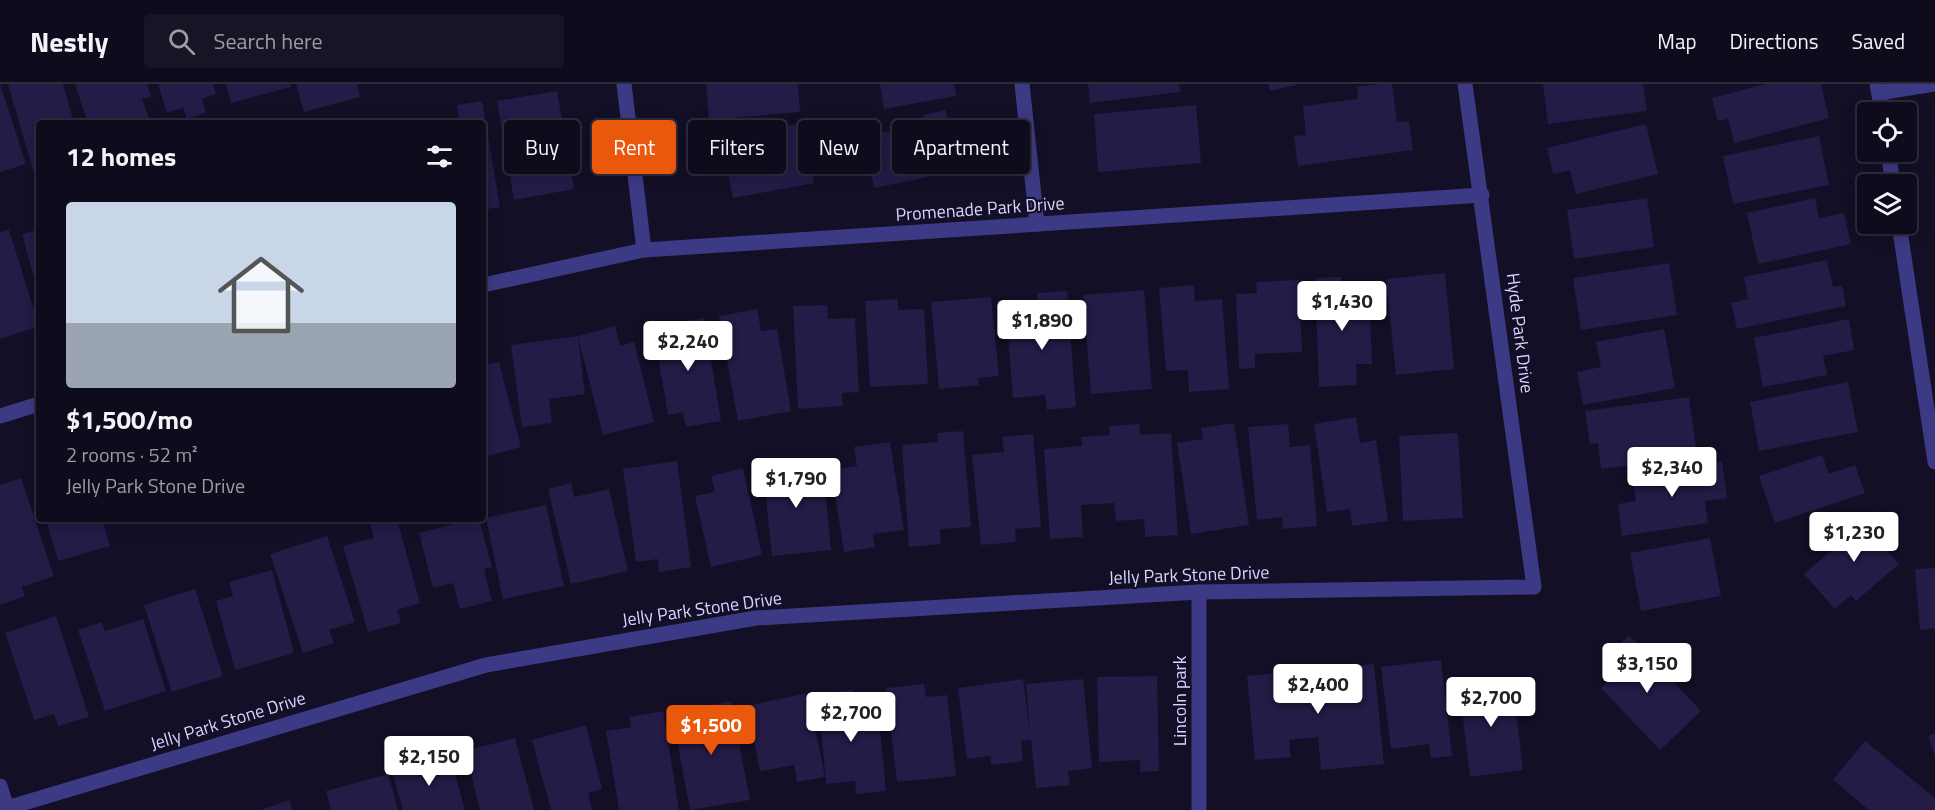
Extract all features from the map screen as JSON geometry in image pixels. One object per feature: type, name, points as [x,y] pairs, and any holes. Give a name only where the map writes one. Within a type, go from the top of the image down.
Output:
[{"type":"street","points":[[624,84],[644,250]]},
{"type":"street","points":[[1022,84],[1037,224]]},
{"type":"street","name":"Hyde Park Drive","points":[[1465,84],[1534,588]]},
{"type":"street","points":[[1878,88],[1935,84]]},
{"type":"street","name":"Promenade Park Drive","points":[[486,284],[644,250],[1482,195]]},
{"type":"street","points":[[1901,234],[1935,462]]},
{"type":"street","points":[[0,416],[36,405]]},
{"type":"street","name":"Jelly Park Stone Drive","points":[[0,786],[7,808],[486,665],[756,618],[1199,592],[1534,588]]},
{"type":"street","name":"Lincoln park","points":[[1198,810],[1199,592]]},
{"type":"building","points":[[0,84],[26,164],[0,172]]},
{"type":"building","points":[[8,84],[63,84],[73,120],[36,120],[35,177]]},
{"type":"building","points":[[75,84],[147,84],[151,97],[142,99],[150,120],[87,120]]},
{"type":"building","points":[[158,84],[213,84],[216,94],[202,99],[206,113],[187,119],[183,108],[167,113]]},
{"type":"building","points":[[226,84],[291,84],[291,87],[231,103]]},
{"type":"building","points":[[296,84],[357,84],[360,97],[304,112]]},
{"type":"building","points":[[706,84],[798,84],[800,112],[709,120]]},
{"type":"building","points":[[880,84],[954,84],[956,96],[884,109]]},
{"type":"building","points":[[1088,84],[1179,84],[1180,92],[1090,103]]},
{"type":"building","points":[[1268,84],[1296,84],[1296,85],[1270,91]]},
{"type":"building","points":[[1392,84],[1397,122],[1409,121],[1413,150],[1298,166],[1294,136],[1306,135],[1303,106],[1358,99],[1357,87]]},
{"type":"building","points":[[1543,84],[1643,84],[1647,111],[1548,124]]},
{"type":"building","points":[[1766,84],[1821,84],[1829,118],[1734,143],[1728,119],[1718,121],[1712,98]]},
{"type":"building","points":[[557,91],[562,120],[504,120],[504,142],[497,101]]},
{"type":"building","points":[[482,101],[485,120],[448,120],[459,118],[457,105]]},
{"type":"building","points":[[1196,105],[1201,163],[1098,172],[1094,114]]},
{"type":"building","points":[[946,110],[948,120],[924,120],[923,115]]},
{"type":"building","points":[[798,124],[798,174],[812,174],[814,183],[733,198],[728,174],[786,174],[786,126]]},
{"type":"building","points":[[1646,124],[1658,174],[1576,194],[1570,170],[1553,174],[1547,148]]},
{"type":"building","points":[[486,125],[500,207],[486,209]]},
{"type":"building","points":[[892,130],[892,174],[942,174],[874,188],[871,174],[880,174],[880,133]]},
{"type":"building","points":[[1819,136],[1829,185],[1733,204],[1723,156]]},
{"type":"building","points":[[510,174],[571,174],[574,189],[514,200]]},
{"type":"building","points":[[1647,198],[1654,247],[1574,259],[1567,210]]},
{"type":"building","points":[[1815,198],[1819,218],[1844,213],[1851,244],[1758,264],[1747,213]]},
{"type":"building","points":[[9,230],[36,316],[36,327],[0,339],[0,232]]},
{"type":"building","points":[[36,230],[36,286],[22,234]]},
{"type":"building","points":[[1827,260],[1833,287],[1842,285],[1846,306],[1737,329],[1731,303],[1748,299],[1744,277]]},
{"type":"building","points":[[1669,263],[1677,315],[1581,330],[1573,278]]},
{"type":"building","points":[[1445,273],[1454,369],[1396,375],[1386,279]]},
{"type":"building","points":[[1341,277],[1342,290],[1369,289],[1372,364],[1356,364],[1357,385],[1319,387],[1315,278]]},
{"type":"building","points":[[1299,280],[1302,352],[1255,354],[1255,368],[1239,369],[1236,294],[1257,293],[1256,282]]},
{"type":"building","points":[[1194,285],[1195,301],[1222,299],[1229,389],[1189,392],[1188,370],[1166,371],[1159,288]]},
{"type":"building","points":[[1144,290],[1152,389],[1091,394],[1083,295]]},
{"type":"building","points":[[1067,291],[1076,407],[1047,410],[1045,395],[1013,398],[1006,307],[1037,304],[1037,293]]},
{"type":"building","points":[[991,297],[999,376],[978,378],[979,385],[939,389],[931,302]]},
{"type":"building","points":[[898,299],[898,310],[924,309],[928,384],[870,387],[865,301]]},
{"type":"building","points":[[827,305],[828,319],[855,318],[859,392],[842,393],[843,406],[798,409],[793,306]]},
{"type":"building","points":[[757,309],[761,331],[777,329],[791,411],[738,421],[719,316]]},
{"type":"building","points":[[704,318],[721,421],[686,427],[683,412],[668,415],[653,327]]},
{"type":"building","points":[[1849,319],[1854,350],[1823,356],[1827,375],[1763,387],[1754,338]]},
{"type":"building","points":[[615,326],[620,346],[634,342],[654,422],[603,435],[578,337],[585,394],[549,399],[552,423],[522,427],[511,345],[578,336]]},
{"type":"building","points":[[1664,329],[1675,388],[1583,405],[1577,372],[1601,367],[1596,342]]},
{"type":"building","points":[[499,362],[521,447],[486,456],[486,364]]},
{"type":"building","points":[[1848,382],[1858,432],[1759,451],[1750,402]]},
{"type":"building","points":[[1689,397],[1697,456],[1601,469],[1598,443],[1590,444],[1585,411]]},
{"type":"building","points":[[1356,417],[1360,443],[1376,440],[1388,521],[1352,526],[1350,509],[1327,512],[1314,424]]},
{"type":"building","points":[[1234,423],[1249,525],[1191,534],[1177,443],[1203,439],[1201,428]]},
{"type":"building","points":[[1139,424],[1140,435],[1171,433],[1178,535],[1145,537],[1144,519],[1116,521],[1114,503],[1081,505],[1083,537],[1050,539],[1044,449],[1082,446],[1081,437],[1110,435],[1109,426]]},
{"type":"building","points":[[1288,424],[1290,447],[1310,445],[1317,526],[1283,529],[1282,517],[1257,520],[1248,427]]},
{"type":"building","points":[[963,431],[971,527],[940,529],[941,544],[909,547],[902,445],[938,442],[937,433]]},
{"type":"building","points":[[1458,433],[1463,518],[1403,521],[1399,436]]},
{"type":"building","points":[[1033,434],[1041,527],[1015,529],[1016,542],[981,545],[972,455],[1004,452],[1002,437]]},
{"type":"building","points":[[890,442],[904,530],[873,534],[875,547],[844,552],[831,470],[857,466],[854,447]]},
{"type":"building","points":[[1822,455],[1829,474],[1855,465],[1865,493],[1775,523],[1759,476]]},
{"type":"building","points":[[783,459],[784,471],[823,467],[831,550],[772,556],[762,461]]},
{"type":"building","points":[[677,461],[691,567],[659,572],[658,559],[636,562],[623,469]]},
{"type":"building","points":[[1722,461],[1727,498],[1705,501],[1708,523],[1622,536],[1618,504],[1636,501],[1632,475]]},
{"type":"building","points":[[743,468],[762,555],[711,567],[695,496],[715,492],[711,476]]},
{"type":"building","points":[[21,478],[54,576],[22,587],[25,596],[0,605],[0,485]]},
{"type":"building","points":[[571,483],[574,497],[609,489],[628,571],[571,584],[548,489]]},
{"type":"building","points":[[546,505],[564,586],[503,599],[486,518]]},
{"type":"building","points":[[1876,511],[1894,531],[1880,543],[1899,564],[1856,601],[1851,595],[1835,609],[1804,574]]},
{"type":"building","points":[[47,522],[103,522],[110,546],[58,561]]},
{"type":"building","points":[[398,522],[420,603],[397,610],[401,623],[368,632],[343,546],[374,538],[370,524]]},
{"type":"building","points":[[462,522],[480,522],[492,567],[484,569],[492,601],[460,609],[453,583],[433,588],[419,533]]},
{"type":"building","points":[[327,536],[355,622],[329,630],[334,643],[303,653],[270,554]]},
{"type":"building","points":[[1710,538],[1721,596],[1641,611],[1630,553]]},
{"type":"building","points":[[1935,568],[1935,628],[1920,630],[1915,569]]},
{"type":"building","points":[[272,570],[294,653],[235,670],[216,601],[233,596],[229,582]]},
{"type":"building","points":[[195,589],[223,676],[172,692],[144,605]]},
{"type":"building","points":[[56,616],[89,717],[58,726],[54,714],[34,720],[5,633]]},
{"type":"building","points":[[143,619],[166,691],[105,711],[78,630],[102,622],[105,631]]},
{"type":"building","points":[[1629,635],[1701,711],[1660,750],[1601,688],[1616,674],[1603,660]]},
{"type":"building","points":[[1441,660],[1452,756],[1431,758],[1429,744],[1391,749],[1381,667]]},
{"type":"building","points":[[1374,664],[1384,764],[1321,770],[1318,737],[1289,740],[1291,757],[1255,760],[1247,676]]},
{"type":"building","points":[[1157,676],[1159,771],[1140,772],[1140,760],[1099,762],[1097,677]]},
{"type":"building","points":[[1023,679],[1030,731],[1026,684],[1083,679],[1092,768],[1068,771],[1070,785],[1036,788],[1031,740],[1021,741],[1023,761],[991,765],[990,756],[967,759],[958,688]]},
{"type":"building","points":[[1512,679],[1523,770],[1470,777],[1459,686]]},
{"type":"building","points":[[924,684],[926,697],[947,695],[956,776],[897,782],[886,688]]},
{"type":"building","points":[[853,690],[854,710],[878,708],[886,791],[856,794],[855,781],[826,784],[818,693]]},
{"type":"building","points":[[808,693],[825,777],[797,782],[794,765],[760,771],[747,706]]},
{"type":"building","points":[[731,701],[750,800],[690,810],[672,713]]},
{"type":"building","points":[[663,711],[679,810],[619,810],[606,731],[631,727],[629,717]]},
{"type":"building","points":[[586,725],[602,789],[588,793],[592,810],[551,810],[532,740]]},
{"type":"building","points":[[1935,733],[1935,756],[1928,736]]},
{"type":"building","points":[[515,738],[534,810],[480,810],[465,751]]},
{"type":"building","points":[[1865,741],[1935,798],[1935,810],[1869,810],[1833,780]]},
{"type":"building","points":[[450,756],[465,810],[403,810],[392,772]]},
{"type":"building","points":[[388,774],[398,810],[331,810],[326,791]]},
{"type":"building","points":[[289,800],[292,810],[261,810]]}]
